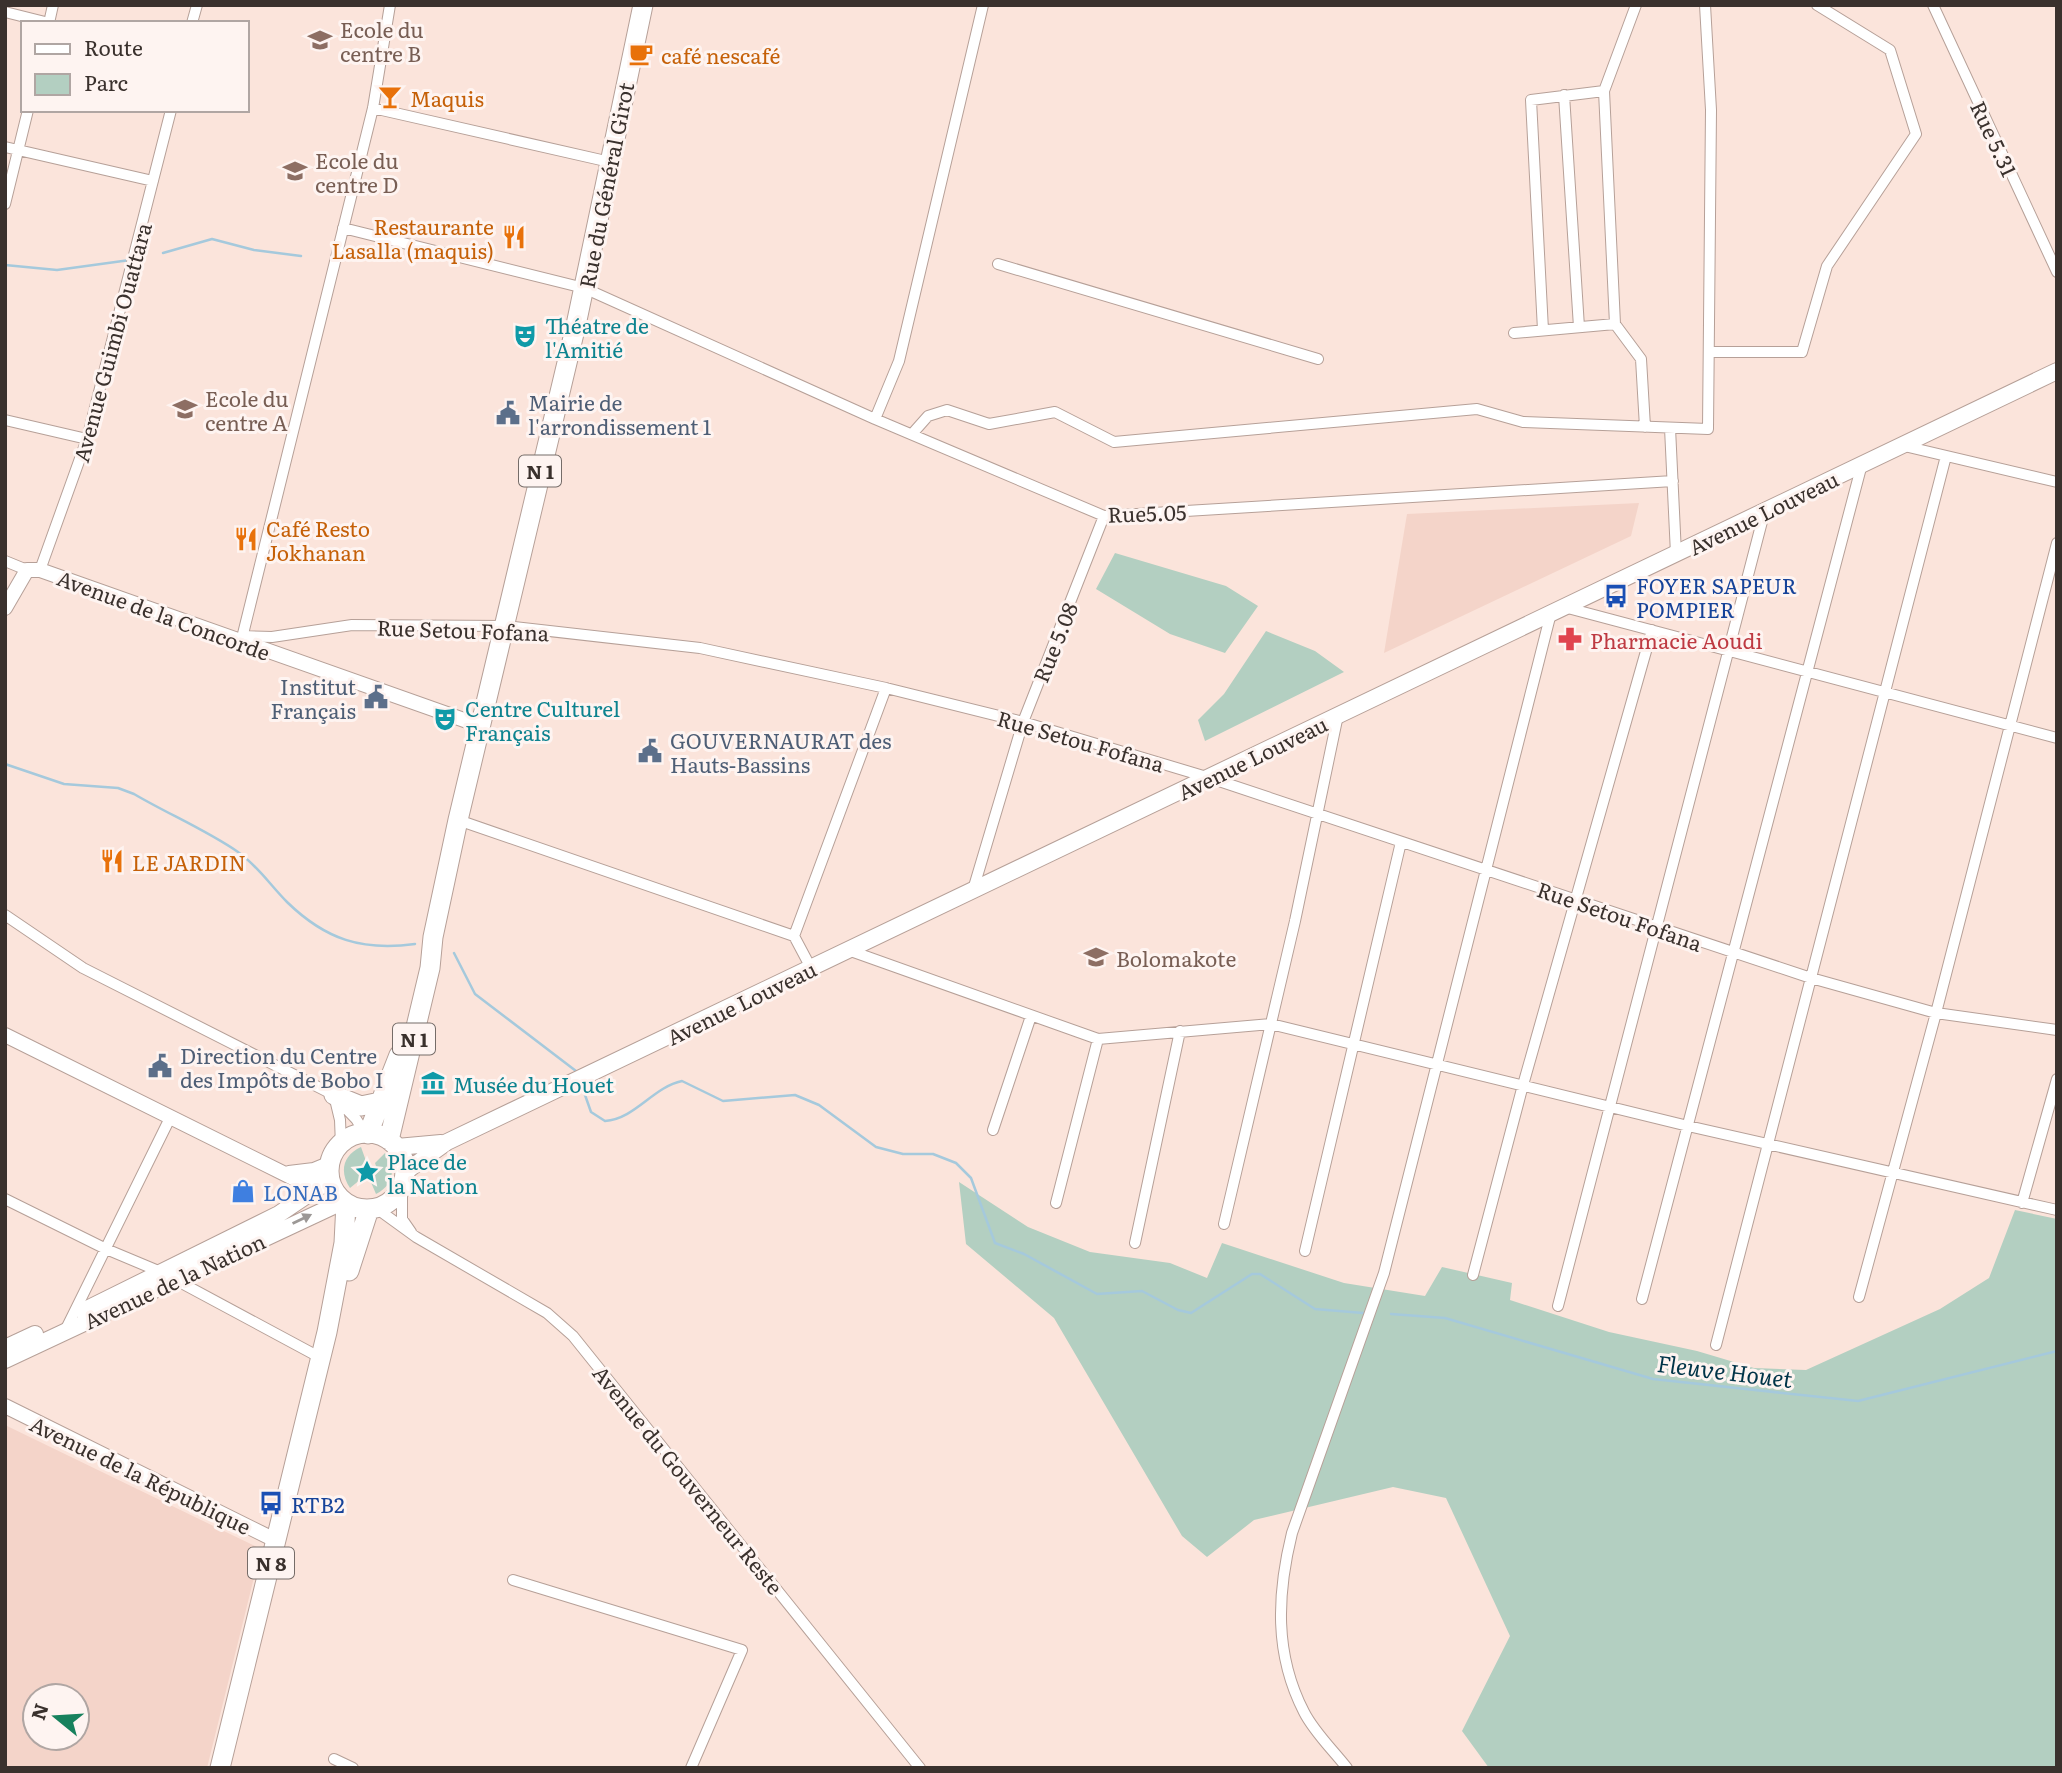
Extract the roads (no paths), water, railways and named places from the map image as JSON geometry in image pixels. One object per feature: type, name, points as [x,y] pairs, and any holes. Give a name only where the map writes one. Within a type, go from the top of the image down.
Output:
[{"type":"highway","name":"Rue du Général Girot","points":[[433,937],[458,820],[584,288],[643,5]]},
{"type":"highway","name":"N 1","points":[[367,1134],[397,1064],[421,968],[433,937]]},
{"type":"highway","name":"N 1","points":[[393,1144],[430,968],[433,937]]},
{"type":"highway","points":[[333,1095],[361,1107],[380,1102]]},
{"type":"highway","points":[[367,1134],[393,1144],[404,1179],[394,1198],[372,1208],[345,1205],[326,1175],[341,1145],[367,1134]]},
{"type":"highway","name":"N 8","points":[[220,1768],[321,1358],[344,1243],[345,1205]]},
{"type":"highway","name":"N 8","points":[[321,1358],[332,1334],[372,1208]]},
{"type":"main road","name":"Avenue Louveau","points":[[393,1144],[425,1147],[447,1142],[2057,370]]},
{"type":"main road","name":"Avenue Louveau","points":[[404,1179],[447,1142]]},
{"type":"main road","name":"Avenue de la Nation","points":[[5,1360],[279,1214],[326,1175]]},
{"type":"main road","name":"Avenue de la Nation","points":[[167,1275],[345,1205]]},
{"type":"main road","name":"Avenue de la Nation","points":[[5,1348],[69,1324]]},
{"type":"street","points":[[242,639],[373,108],[390,5]]},
{"type":"street","points":[[875,419],[899,361],[984,5]]},
{"type":"street","points":[[1636,5],[1604,91],[1615,324],[1641,359],[1645,427]]},
{"type":"street","points":[[912,434],[928,416],[947,410],[989,424],[1055,412],[1114,442],[1477,409],[1523,422],[1708,429],[1710,110],[1704,5]]},
{"type":"street","points":[[1709,352],[1802,352],[1826,266],[1916,134],[1890,50],[1817,5]]},
{"type":"street","name":"Rue 5.31","points":[[1933,5],[2057,272]]},
{"type":"street","points":[[5,12],[41,21]]},
{"type":"street","points":[[1543,330],[1531,100],[1604,91]]},
{"type":"street","points":[[1564,95],[1579,327]]},
{"type":"street","points":[[373,108],[610,162]]},
{"type":"street","points":[[5,204],[28,112]]},
{"type":"street","name":"Avenue Guimbi Ouattara","points":[[34,570],[87,439],[170,112]]},
{"type":"street","points":[[5,147],[153,181]]},
{"type":"street","name":"Rue5.05","points":[[343,228],[584,288],[875,419],[1104,516],[1673,481]]},
{"type":"street","points":[[998,264],[1318,359]]},
{"type":"street","points":[[1514,333],[1615,324]]},
{"type":"street","points":[[5,420],[87,439]]},
{"type":"street","points":[[1670,428],[1676,554]]},
{"type":"street","points":[[1900,445],[2057,482]]},
{"type":"street","points":[[1716,1345],[1946,456]]},
{"type":"street","points":[[1642,1298],[1863,464]]},
{"type":"street","points":[[1558,1306],[1765,510]]},
{"type":"street","name":"Rue 5.08","points":[[973,890],[1023,722],[1104,516]]},
{"type":"street","points":[[1859,1297],[1936,1013],[2057,543]]},
{"type":"street","name":"Avenue de la Concorde","points":[[5,561],[242,639],[481,726]]},
{"type":"street","points":[[5,608],[34,570]]},
{"type":"street","points":[[1346,1768],[1305,1714],[1290,1681],[1282,1647],[1282,1573],[1292,1533],[1384,1273],[1486,870],[1558,610],[1652,630],[2057,738]]},
{"type":"street","name":"Rue Setou Fofana","points":[[242,639],[352,625],[505,626],[700,648],[886,688],[1023,722],[1210,778],[1811,978],[1936,1013],[2057,1030]]},
{"type":"street","points":[[1474,1275],[1523,1085],[1652,630]]},
{"type":"street","points":[[794,936],[886,688]]},
{"type":"street","points":[[1224,1224],[1271,1024],[1338,715]]},
{"type":"street","points":[[458,820],[794,936],[811,968]]},
{"type":"street","points":[[1305,1251],[1401,842]]},
{"type":"street","points":[[5,915],[83,968],[333,1095],[367,1134]]},
{"type":"street","points":[[848,950],[1098,1039],[1271,1024],[1688,1126],[2057,1210]]},
{"type":"street","points":[[993,1130],[1031,1016]]},
{"type":"street","points":[[1135,1243],[1180,1031]]},
{"type":"street","points":[[5,1035],[293,1178],[326,1175]]},
{"type":"street","points":[[1056,1203],[1098,1039]]},
{"type":"street","points":[[2022,1203],[2057,1079]]},
{"type":"street","points":[[333,1095],[341,1119],[341,1145]]},
{"type":"street","points":[[69,1324],[171,1116]]},
{"type":"street","points":[[287,1173],[326,1175]]},
{"type":"street","points":[[404,1179],[402,1219],[416,1237]]},
{"type":"street","points":[[5,1199],[106,1249],[167,1275],[321,1358]]},
{"type":"street","name":"Avenue du Gouverneur Reste","points":[[372,1208],[416,1237],[547,1313],[573,1336],[920,1768]]},
{"type":"street","name":"Avenue de la République","points":[[5,1406],[276,1541]]},
{"type":"street","points":[[513,1580],[742,1650],[691,1768]]},
{"type":"street","points":[[334,1759],[353,1768]]},
{"type":"waterway","points":[[163,253],[212,239],[254,250],[301,256]]},
{"type":"waterway","points":[[5,265],[57,270],[130,260]]},
{"type":"waterway","name":"Fleuve Houet","points":[[5,764],[64,784],[118,788],[134,794],[238,852],[252,863],[287,902],[316,926],[331,934],[361,944],[415,944]]},
{"type":"waterway","name":"Fleuve Houet","points":[[454,953],[475,994],[576,1071]]},
{"type":"waterway","name":"Fleuve Houet","points":[[585,1095],[591,1112],[605,1121],[626,1115],[662,1090],[682,1081],[723,1101],[795,1095],[819,1105],[876,1147],[903,1154],[933,1154],[956,1163],[971,1178],[995,1243],[1024,1254],[1097,1294],[1142,1291],[1178,1310],[1191,1313],[1252,1274],[1260,1274],[1315,1309],[1363,1313]]},
{"type":"waterway","name":"Fleuve Houet","points":[[1391,1314],[1445,1318],[1653,1379],[1858,1401],[2057,1351]]},
{"type":"place","name":"Ecole du centre B","points":[[320,40]]},
{"type":"place","name":"café nescafé","points":[[641,54]]},
{"type":"place","name":"Maquis","points":[[390,97]]},
{"type":"place","name":"Ecole du centre D","points":[[295,171]]},
{"type":"place","name":"Restaurante Lasalla (maquis)","points":[[514,237]]},
{"type":"place","name":"Théatre de l'Amitié","points":[[525,336]]},
{"type":"place","name":"Ecole du centre A","points":[[185,409]]},
{"type":"place","name":"Mairie de l'arrondissement 1","points":[[508,413]]},
{"type":"place","name":"Café Resto Jokhanan","points":[[246,539]]},
{"type":"place","name":"FOYER SAPEUR POMPIER","points":[[1616,596]]},
{"type":"place","name":"Pharmacie Aoudi","points":[[1570,639]]},
{"type":"place","name":"Institut Français","points":[[376,697]]},
{"type":"place","name":"Centre Culturel Français","points":[[445,719]]},
{"type":"place","name":"GOUVERNAURAT des Hauts-Bassins","points":[[650,751]]},
{"type":"place","name":"LE JARDIN","points":[[112,861]]},
{"type":"place","name":"Bolomakote","points":[[1096,957]]},
{"type":"place","name":"Direction du Centre des Impôts de Bobo I","points":[[160,1066]]},
{"type":"place","name":"Musée du Houet","points":[[433,1083]]},
{"type":"place","name":"Place de la Nation","points":[[367,1172]]},
{"type":"place","name":"LONAB","points":[[243,1191]]},
{"type":"place","name":"RTB2","points":[[271,1503]]}]
